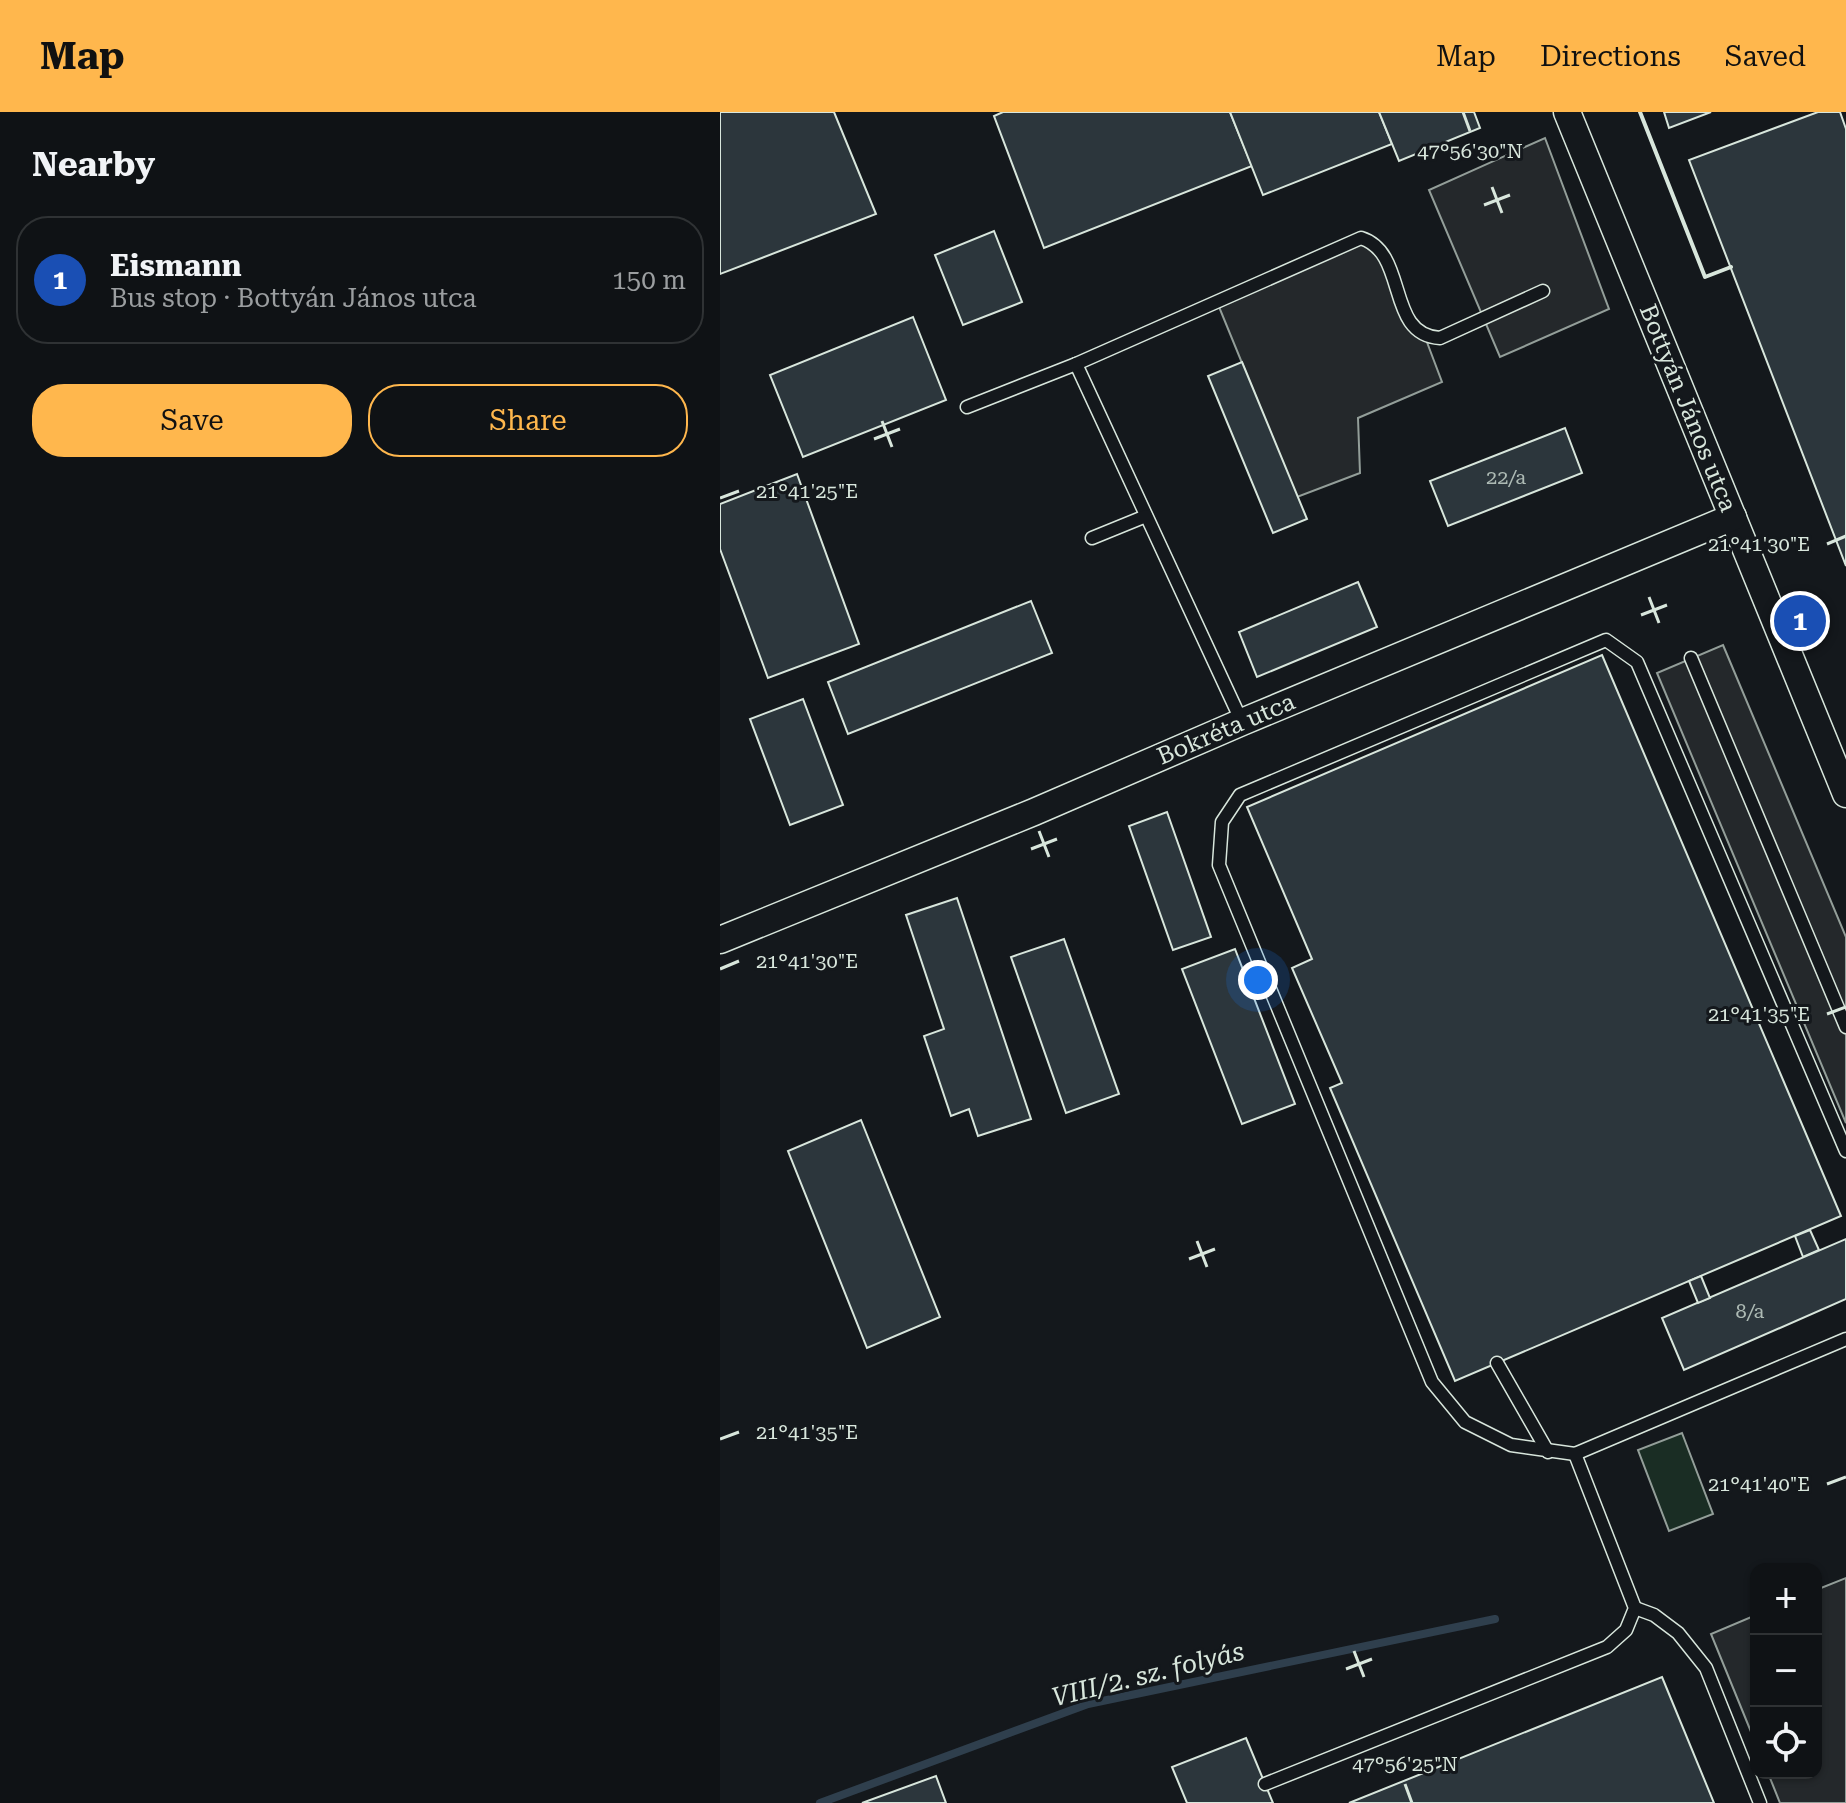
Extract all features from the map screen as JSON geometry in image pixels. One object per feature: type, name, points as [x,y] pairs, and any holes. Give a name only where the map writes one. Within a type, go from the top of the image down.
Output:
[{"type":"street","name":"Bottyán János utca","points":[[1567,112],[1846,794]]},
{"type":"street","name":"Bokréta utca","points":[[720,940],[1034,812],[1733,517]]},
{"type":"lane","points":[[967,407],[1076,364],[1361,238],[1375,242],[1383,252],[1409,323],[1425,337],[1440,338],[1543,291]]},
{"type":"lane","points":[[1076,364],[1242,722]]},
{"type":"lane","points":[[1092,538],[1146,516]]},
{"type":"lane","points":[[1846,1151],[1637,662],[1606,640],[1240,795],[1222,822],[1219,865],[1432,1382],[1465,1422],[1511,1445],[1575,1454],[1846,1339]]},
{"type":"lane","points":[[1691,658],[1846,1027]]},
{"type":"lane","points":[[1497,1363],[1548,1452]]},
{"type":"lane","points":[[1265,1784],[1607,1647],[1626,1630],[1635,1608],[1575,1454]]},
{"type":"lane","points":[[1635,1608],[1654,1615],[1678,1633],[1706,1668],[1760,1803]]},
{"type":"green space","points":[[1682,1433],[1713,1514],[1669,1531],[1638,1450]]},
{"type":"shaded area","points":[[1545,138],[1609,309],[1500,357],[1429,190]]},
{"type":"shaded area","points":[[1361,238],[1375,242],[1409,323],[1425,337],[1442,382],[1358,418],[1360,473],[1297,497],[1217,302]]},
{"type":"shaded area","points":[[1723,645],[1846,937],[1846,1123],[1657,673]]},
{"type":"shaded area","points":[[1846,1578],[1846,1803],[1780,1803],[1770,1779],[1822,1779],[1822,1588]]},
{"type":"shaded area","points":[[1750,1618],[1750,1729],[1711,1634]]},
{"type":"building","points":[[720,112],[834,112],[876,214],[720,274]]},
{"type":"building","points":[[1003,112],[1230,112],[1252,166],[1044,248],[994,116]]},
{"type":"building","points":[[1230,112],[1379,112],[1392,144],[1263,195]]},
{"type":"building","points":[[1379,112],[1474,112],[1480,128],[1399,161]]},
{"type":"building","points":[[1664,112],[1711,112],[1669,128]]},
{"type":"building","points":[[1818,112],[1840,112],[1846,129],[1846,566],[1689,160]]},
{"type":"building","points":[[994,231],[1022,302],[963,325],[935,255]]},
{"type":"building","points":[[913,317],[946,400],[803,457],[770,375]]},
{"type":"building","points":[[1242,362],[1307,519],[1273,533],[1208,376]]},
{"type":"building","points":[[1565,428],[1582,473],[1448,526],[1430,481]]},
{"type":"building","points":[[797,474],[859,644],[768,678],[720,549],[720,504]]},
{"type":"building","points":[[1358,582],[1377,627],[1257,677],[1239,632]]},
{"type":"building","points":[[1031,601],[1052,653],[848,734],[828,682]]},
{"type":"building","points":[[1602,655],[1841,1216],[1455,1381],[1330,1088],[1342,1083],[1292,968],[1312,959],[1247,807]]},
{"type":"building","points":[[803,699],[843,805],[790,825],[750,719]]},
{"type":"building","points":[[1167,812],[1211,937],[1173,950],[1129,826]]},
{"type":"building","points":[[957,898],[1031,1119],[978,1136],[969,1109],[951,1116],[924,1036],[944,1029],[906,915]]},
{"type":"building","points":[[1064,939],[1119,1094],[1066,1113],[1011,957]]},
{"type":"building","points":[[1235,949],[1295,1104],[1242,1124],[1182,969]]},
{"type":"building","points":[[861,1120],[940,1317],[867,1348],[788,1151]]},
{"type":"building","points":[[1810,1230],[1819,1250],[1803,1257],[1795,1236]]},
{"type":"building","points":[[1846,1239],[1846,1299],[1684,1370],[1662,1318]]},
{"type":"building","points":[[1701,1276],[1710,1298],[1698,1303],[1689,1281]]},
{"type":"building","points":[[1662,1677],[1714,1803],[1349,1803]]},
{"type":"building","points":[[1246,1738],[1273,1803],[1187,1803],[1172,1767]]},
{"type":"building","points":[[936,1776],[946,1803],[862,1803]]},
{"type":"waterway","name":"VIII/2. sz. folyás","points":[[820,1803],[1088,1704],[1495,1619]]},
{"type":"wall","points":[[1640,112],[1705,277],[1731,267]]},
{"type":"place","name":"Eismann","points":[[1800,621]]}]
